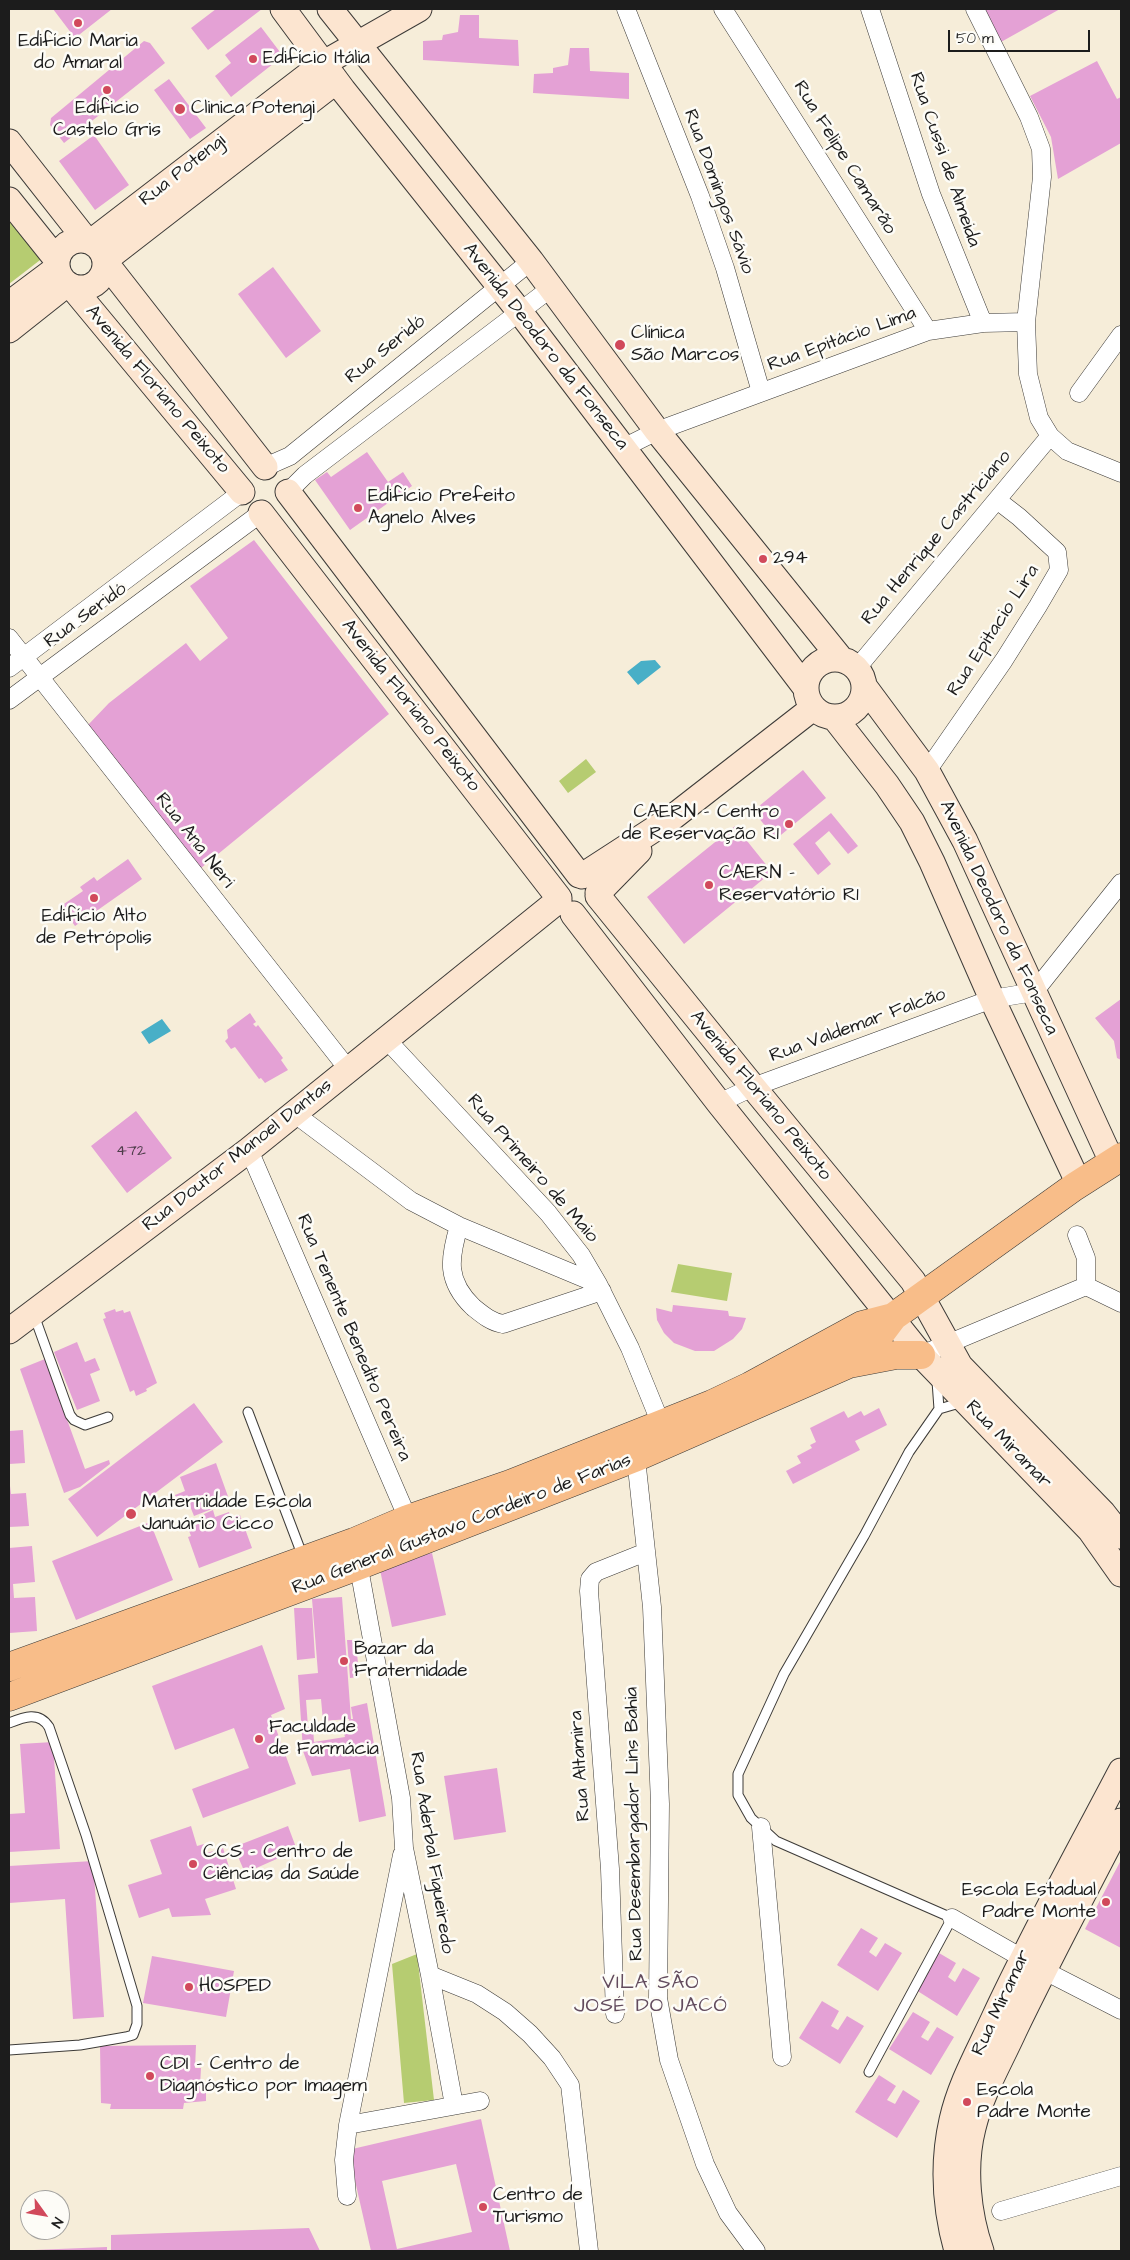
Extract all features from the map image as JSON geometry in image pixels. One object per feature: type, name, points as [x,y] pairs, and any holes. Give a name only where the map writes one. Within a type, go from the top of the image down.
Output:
[{"type":"main road","name":"Avenida Deodoro da Fonseca","points":[[283,9],[330,72],[520,312],[817,704],[887,785],[912,822],[932,862],[1116,1160]]},
{"type":"main road","name":"Avenida Deodoro da Fonseca","points":[[330,9],[531,261],[657,432],[854,671],[927,771],[965,841],[1013,995],[1079,1184]]},
{"type":"main road","name":"Rua Potengi","points":[[97,251],[330,72],[357,44],[419,9]]},
{"type":"main road","name":"Avenida Floriano Peixoto","points":[[9,144],[97,251],[265,467]]},
{"type":"main road","name":"Avenida Floriano Peixoto","points":[[9,200],[63,275],[158,393],[242,492]]},
{"type":"main road","points":[[9,330],[63,275],[64,247],[71,242],[97,251],[104,270],[97,282],[85,288],[63,275]]},
{"type":"main road","points":[[9,304],[63,275]]},
{"type":"main road","points":[[158,393],[189,368]]},
{"type":"main road","points":[[265,467],[272,468],[284,477],[288,492],[286,500],[276,511],[261,513],[248,506],[242,492],[245,478],[257,468],[265,467]]},
{"type":"main road","name":"Avenida Floriano Peixoto","points":[[288,492],[589,885],[913,1281],[922,1296]]},
{"type":"main road","name":"Avenida Floriano Peixoto","points":[[261,513],[719,1104],[893,1317]]},
{"type":"main road","points":[[718,572],[751,547]]},
{"type":"main road","points":[[826,660],[854,671],[863,695],[859,704],[852,711],[844,716],[817,704],[808,676],[813,668],[826,660]]},
{"type":"main road","points":[[589,885],[817,704]]},
{"type":"main road","points":[[568,878],[589,885],[597,902],[590,911],[585,914],[566,907],[559,892],[568,878]]},
{"type":"main road","name":"Rua Doutor Manoel Dantas","points":[[9,1331],[249,1150],[464,976],[566,907]]},
{"type":"main road","name":"Rua General Gustavo Cordeiro de Farias","points":[[9,1697],[409,1532],[849,1364],[875,1341],[893,1317],[1079,1184],[1116,1160]]},
{"type":"main road","name":"Rua Miramar","points":[[922,1296],[960,1366],[981,1391],[1103,1513],[1121,1536]]},
{"type":"main road","name":"Rua General Gustavo Cordeiro de Farias","points":[[635,1446],[661,1424],[712,1404],[750,1386],[862,1325],[893,1317]]},
{"type":"main road","name":"Rua Miramar","points":[[893,1317],[928,1362],[1090,1530],[1121,1574]]},
{"type":"main road","points":[[849,1364],[896,1355],[928,1362]]},
{"type":"main road","name":"Rua General Gustavo Cordeiro de Farias","points":[[9,1667],[304,1560],[356,1554]]},
{"type":"main road","name":"Rua Miramar","points":[[957,2251],[950,2228],[946,2191],[946,2156],[952,2119],[964,2082],[1022,1958],[1121,1772]]},
{"type":"main road","name":"Rua Miramar","points":[[981,2251],[976,2236],[970,2203],[968,2167],[973,2128],[986,2090],[1043,1970],[1121,1821]]},
{"type":"street","name":"Rua Domingos Sávio","points":[[626,9],[700,196],[725,268],[760,392]]},
{"type":"street","name":"Rua Felipe Camarão","points":[[723,9],[928,331]]},
{"type":"street","name":"Rua Cussi de Almeida","points":[[870,9],[931,194],[983,323]]},
{"type":"street","points":[[975,9],[1041,149],[1042,177],[1026,322],[1028,374],[1039,418],[1050,436],[1067,451],[1121,473]]},
{"type":"street","name":"Rua Seridó","points":[[265,467],[290,456],[531,261]]},
{"type":"street","points":[[288,492],[305,475],[551,288]]},
{"type":"street","name":"Rua Epitácio Lima","points":[[623,448],[657,432],[760,392],[928,331],[983,323],[1026,322]]},
{"type":"street","points":[[1078,393],[1121,336]]},
{"type":"street","name":"Rua Henrique Castriciano","points":[[854,671],[1050,436]]},
{"type":"street","name":"Rua Seridó","points":[[9,668],[242,492]]},
{"type":"street","name":"Rua Epitacio Lira","points":[[927,771],[1004,660],[1059,570],[1057,552],[1040,534],[996,500]]},
{"type":"street","name":"Rua Seridó","points":[[9,700],[261,513]]},
{"type":"street","name":"Rua Ana Neri","points":[[9,638],[38,678],[348,1069]]},
{"type":"street","points":[[1013,995],[1121,882]]},
{"type":"street","name":"Rua Valdemar Falcão","points":[[719,1104],[753,1087],[1013,995]]},
{"type":"street","name":"Rua Primeiro de Maio","points":[[387,1040],[548,1213],[581,1255],[630,1348],[661,1424]]},
{"type":"street","points":[[295,1114],[411,1201],[459,1226],[600,1288]]},
{"type":"street","name":"Rua Tenente Benedito Pereira","points":[[249,1150],[409,1532]]},
{"type":"street","points":[[459,1226],[451,1251],[453,1277],[458,1290],[469,1303],[492,1321],[503,1324],[600,1288]]},
{"type":"street","points":[[1077,1235],[1086,1258],[1086,1286]]},
{"type":"street","points":[[928,1362],[948,1344],[1086,1286],[1121,1303]]},
{"type":"street","name":"Rua Desembargador Lins Bahia","points":[[635,1446],[652,1607],[660,1804],[658,1998],[669,2060],[705,2164],[728,2212],[756,2251]]},
{"type":"street","name":"Rua Altamira","points":[[615,2014],[610,1869],[589,1591],[590,1579],[596,1572],[646,1552]]},
{"type":"street","name":"Rua Aderbal Figueiredo","points":[[356,1554],[401,1798],[404,1848],[430,1975],[477,1994],[505,2012],[530,2034],[552,2058],[570,2085],[589,2251]]},
{"type":"street","points":[[760,1827],[782,2057]]},
{"type":"street","points":[[347,2196],[344,2160],[348,2125],[404,1848]]},
{"type":"street","points":[[952,1918],[1043,1970],[1121,2010]]},
{"type":"street","points":[[430,1975],[454,2106]]},
{"type":"street","points":[[348,2125],[480,2101]]},
{"type":"street","points":[[1001,2211],[1121,2176]]},
{"type":"lane","points":[[33,1312],[70,1415],[74,1420],[85,1425],[108,1417]]},
{"type":"lane","points":[[928,1362],[939,1410]]},
{"type":"lane","points":[[869,2072],[952,1918],[776,1842],[751,1818],[738,1794],[738,1774],[784,1674],[864,1536],[909,1452],[939,1410],[966,1401]]},
{"type":"lane","points":[[248,1412],[304,1560]]},
{"type":"lane","points":[[9,1723],[26,1717],[37,1716],[49,1727],[86,1835],[137,2006],[136,2029],[133,2035],[80,2044],[9,2050]]},
{"type":"green space","points":[[9,213],[44,257],[9,284]]},
{"type":"green space","points":[[586,759],[596,772],[568,793],[559,781]]},
{"type":"green space","points":[[678,1264],[732,1273],[727,1301],[671,1292]]},
{"type":"green space","points":[[417,1954],[434,2100],[404,2103],[392,1964]]},
{"type":"water","points":[[655,660],[661,667],[638,685],[627,672],[641,661]]},
{"type":"water","points":[[162,1019],[171,1031],[149,1044],[141,1032]]},
{"type":"building","name":"Edifício Maria do Amaral","points":[[53,9],[112,9],[75,38]]},
{"type":"building","points":[[216,9],[262,9],[208,50],[191,28]]},
{"type":"building","points":[[985,9],[1060,9],[1001,42]]},
{"type":"building","points":[[460,15],[479,15],[479,38],[518,40],[519,66],[423,60],[423,41],[442,40],[443,35],[458,32]]},
{"type":"building","name":"Edifício Itália","points":[[261,27],[283,56],[231,97],[215,76],[231,63],[225,55]]},
{"type":"building","name":"Edíficio Castelo Gris","points":[[144,41],[150,43],[165,63],[64,143],[50,125],[51,118]]},
{"type":"building","points":[[570,48],[589,48],[590,71],[629,73],[629,99],[533,93],[534,74],[553,73],[553,68],[568,65]]},
{"type":"building","points":[[1097,61],[1117,99],[1121,97],[1121,143],[1058,179],[1051,137],[1030,96]]},
{"type":"building","name":"Clinica Potengi","points":[[169,79],[206,128],[190,139],[154,90]]},
{"type":"building","points":[[94,135],[129,185],[95,210],[59,161]]},
{"type":"building","points":[[273,267],[321,331],[286,358],[238,294]]},
{"type":"building","name":"Edifício Prefeito Agnelo Alves","points":[[367,452],[388,482],[403,472],[412,486],[350,530],[315,480],[327,472],[331,477]]},
{"type":"building","points":[[254,540],[389,714],[201,868],[88,725],[109,703],[186,643],[200,661],[228,638],[190,586]]},
{"type":"building","points":[[803,770],[826,798],[776,839],[753,811]]},
{"type":"building","points":[[831,813],[858,846],[848,854],[829,831],[815,843],[831,864],[818,875],[793,844]]},
{"type":"building","name":"CAERN - Reservatório R1","points":[[735,826],[772,872],[684,944],[647,897]]},
{"type":"building","name":"Edifício Alto de Petrópolis","points":[[128,859],[142,879],[75,926],[61,906],[83,891],[80,887],[94,877],[97,881]]},
{"type":"building","points":[[1121,999],[1121,1060],[1117,1058],[1114,1041],[1095,1018]]},
{"type":"building","points":[[250,1013],[256,1022],[253,1024],[256,1027],[258,1025],[283,1058],[281,1060],[288,1070],[265,1083],[261,1078],[259,1079],[235,1047],[231,1049],[225,1041],[228,1038],[227,1030]]},
{"type":"building","points":[[136,1111],[172,1158],[127,1193],[91,1146]]},
{"type":"building","points":[[673,1305],[728,1311],[729,1316],[746,1318],[742,1329],[733,1339],[714,1351],[695,1351],[674,1343],[664,1333],[657,1320],[656,1308],[672,1312]]},
{"type":"building","points":[[115,1309],[116,1312],[123,1310],[124,1313],[130,1311],[157,1383],[146,1389],[147,1391],[136,1396],[134,1390],[130,1392],[103,1319],[106,1318],[104,1313]]},
{"type":"building","points":[[77,1342],[85,1362],[95,1358],[100,1370],[90,1374],[100,1401],[77,1410],[54,1352]]},
{"type":"building","points":[[45,1359],[85,1469],[109,1460],[110,1464],[80,1487],[64,1493],[20,1369]]},
{"type":"building","points":[[194,1403],[223,1442],[97,1537],[68,1499]]},
{"type":"building","points":[[879,1408],[887,1425],[855,1441],[860,1450],[793,1484],[786,1471],[801,1463],[797,1456],[812,1448],[810,1445],[816,1442],[810,1428],[844,1411],[848,1418],[861,1411],[864,1416]]},
{"type":"building","points":[[23,1430],[25,1463],[9,1464],[9,1431]]},
{"type":"building","points":[[216,1463],[230,1502],[194,1516],[188,1501],[178,1504],[175,1495],[185,1491],[180,1477]]},
{"type":"building","points":[[10,1486],[11,1494],[26,1493],[29,1526],[9,1527]]},
{"type":"building","points":[[213,1510],[215,1517],[229,1512],[231,1518],[240,1515],[252,1548],[199,1568],[188,1537],[191,1536],[188,1528],[206,1521],[204,1514]]},
{"type":"building","points":[[150,1522],[173,1580],[76,1620],[52,1561]]},
{"type":"building","points":[[32,1546],[35,1582],[13,1584],[14,1598],[35,1597],[37,1631],[9,1633],[9,1548]]},
{"type":"building","points":[[432,1553],[446,1615],[392,1627],[379,1565]]},
{"type":"building","points":[[342,1597],[351,1719],[353,1719],[351,1707],[367,1703],[386,1816],[359,1822],[350,1769],[312,1776],[303,1751],[298,1675],[318,1673],[312,1599]],"holes":[[[321,1699],[323,1721],[349,1719],[350,1727],[343,1729],[345,1737],[314,1742],[313,1727],[308,1727],[306,1700]]]},
{"type":"building","points":[[294,1608],[312,1608],[315,1658],[297,1660]]},
{"type":"building","points":[[347,1640],[356,1640],[359,1677],[350,1678]]},
{"type":"building","name":"Faculdade de Farmácia","points":[[262,1645],[285,1709],[271,1715],[296,1784],[203,1818],[192,1789],[249,1768],[234,1728],[175,1750],[152,1686]]},
{"type":"building","points":[[53,1742],[60,1849],[9,1852],[9,1814],[25,1813],[20,1744]]},
{"type":"building","points":[[497,1768],[506,1832],[454,1840],[444,1776]]},
{"type":"building","name":"CCS - Centro de Ciências da Saúde","points":[[191,1826],[197,1846],[204,1844],[207,1853],[223,1848],[236,1889],[205,1899],[211,1915],[172,1917],[169,1908],[139,1918],[128,1885],[162,1874],[150,1840]]},
{"type":"building","points":[[288,1826],[297,1850],[245,1873],[234,1847]]},
{"type":"building","points":[[1121,1860],[1121,1948],[1085,1929]]},
{"type":"building","points":[[93,1861],[104,2017],[73,2019],[65,1899],[9,1903],[9,1866]]},
{"type":"building","points":[[861,1928],[878,1938],[869,1952],[876,1957],[885,1943],[902,1953],[878,1991],[837,1965]]},
{"type":"building","points":[[939,1953],[956,1963],[948,1977],[955,1982],[963,1968],[980,1978],[957,2016],[916,1990]]},
{"type":"building","name":"HOSPED","points":[[152,1956],[234,1971],[226,2017],[143,2003]]},
{"type":"building","points":[[822,2001],[839,2011],[831,2026],[838,2030],[847,2016],[864,2026],[840,2064],[799,2038]]},
{"type":"building","points":[[913,2012],[930,2022],[921,2037],[928,2041],[937,2027],[954,2037],[931,2075],[889,2049]]},
{"type":"building","name":"CDI - Centro de Diagnóstico por Imagem","points":[[196,2045],[195,2068],[201,2068],[200,2086],[206,2085],[206,2101],[184,2103],[183,2109],[110,2109],[111,2104],[101,2103],[100,2046]]},
{"type":"building","points":[[879,2075],[896,2086],[887,2100],[895,2104],[903,2090],[920,2101],[897,2138],[855,2112]]},
{"type":"building","name":"Centro de Turismo","points":[[481,2119],[510,2251],[371,2251],[348,2150]],"holes":[[[456,2164],[472,2232],[397,2249],[382,2181]]]},
{"type":"building","points":[[309,2228],[320,2251],[111,2251],[111,2235]]},
{"type":"building","points":[[107,2247],[107,2251],[34,2251],[34,2250]]},
{"type":"place","name":"Edifício Maria do Amaral","points":[[78,23]]},
{"type":"place","name":"Edifício Itália","points":[[253,59]]},
{"type":"place","name":"Edíficio Castelo Gris","points":[[107,90]]},
{"type":"place","name":"Clinica Potengi","points":[[180,109]]},
{"type":"place","name":"Clínica São Marcos","points":[[620,345]]},
{"type":"place","name":"Edifício Prefeito Agnelo Alves","points":[[358,508]]},
{"type":"place","name":"294","points":[[763,559]]},
{"type":"place","name":"CAERN - Centro de Reservação R1","points":[[789,824]]},
{"type":"place","name":"CAERN - Reservatório R1","points":[[709,885]]},
{"type":"place","name":"Edifício Alto de Petrópolis","points":[[94,898]]},
{"type":"place","name":"Maternidade Escola Januário Cicco","points":[[131,1514]]},
{"type":"place","name":"Bazar da Fraternidade","points":[[344,1661]]},
{"type":"place","name":"Faculdade de Farmácia","points":[[259,1739]]},
{"type":"place","name":"CCS - Centro de Ciências da Saúde","points":[[193,1864]]},
{"type":"place","name":"Escola Estadual Padre Monte","points":[[1106,1902]]},
{"type":"place","name":"HOSPED","points":[[189,1987]]},
{"type":"place","name":"CDI - Centro de Diagnóstico por Imagem","points":[[150,2076]]},
{"type":"place","name":"Escola Padre Monte","points":[[967,2102]]},
{"type":"place","name":"Centro de Turismo","points":[[483,2207]]},
{"type":"district","name":"VILA SÃO JOSÉ DO JACÓ","points":[[651,1996]]}]
